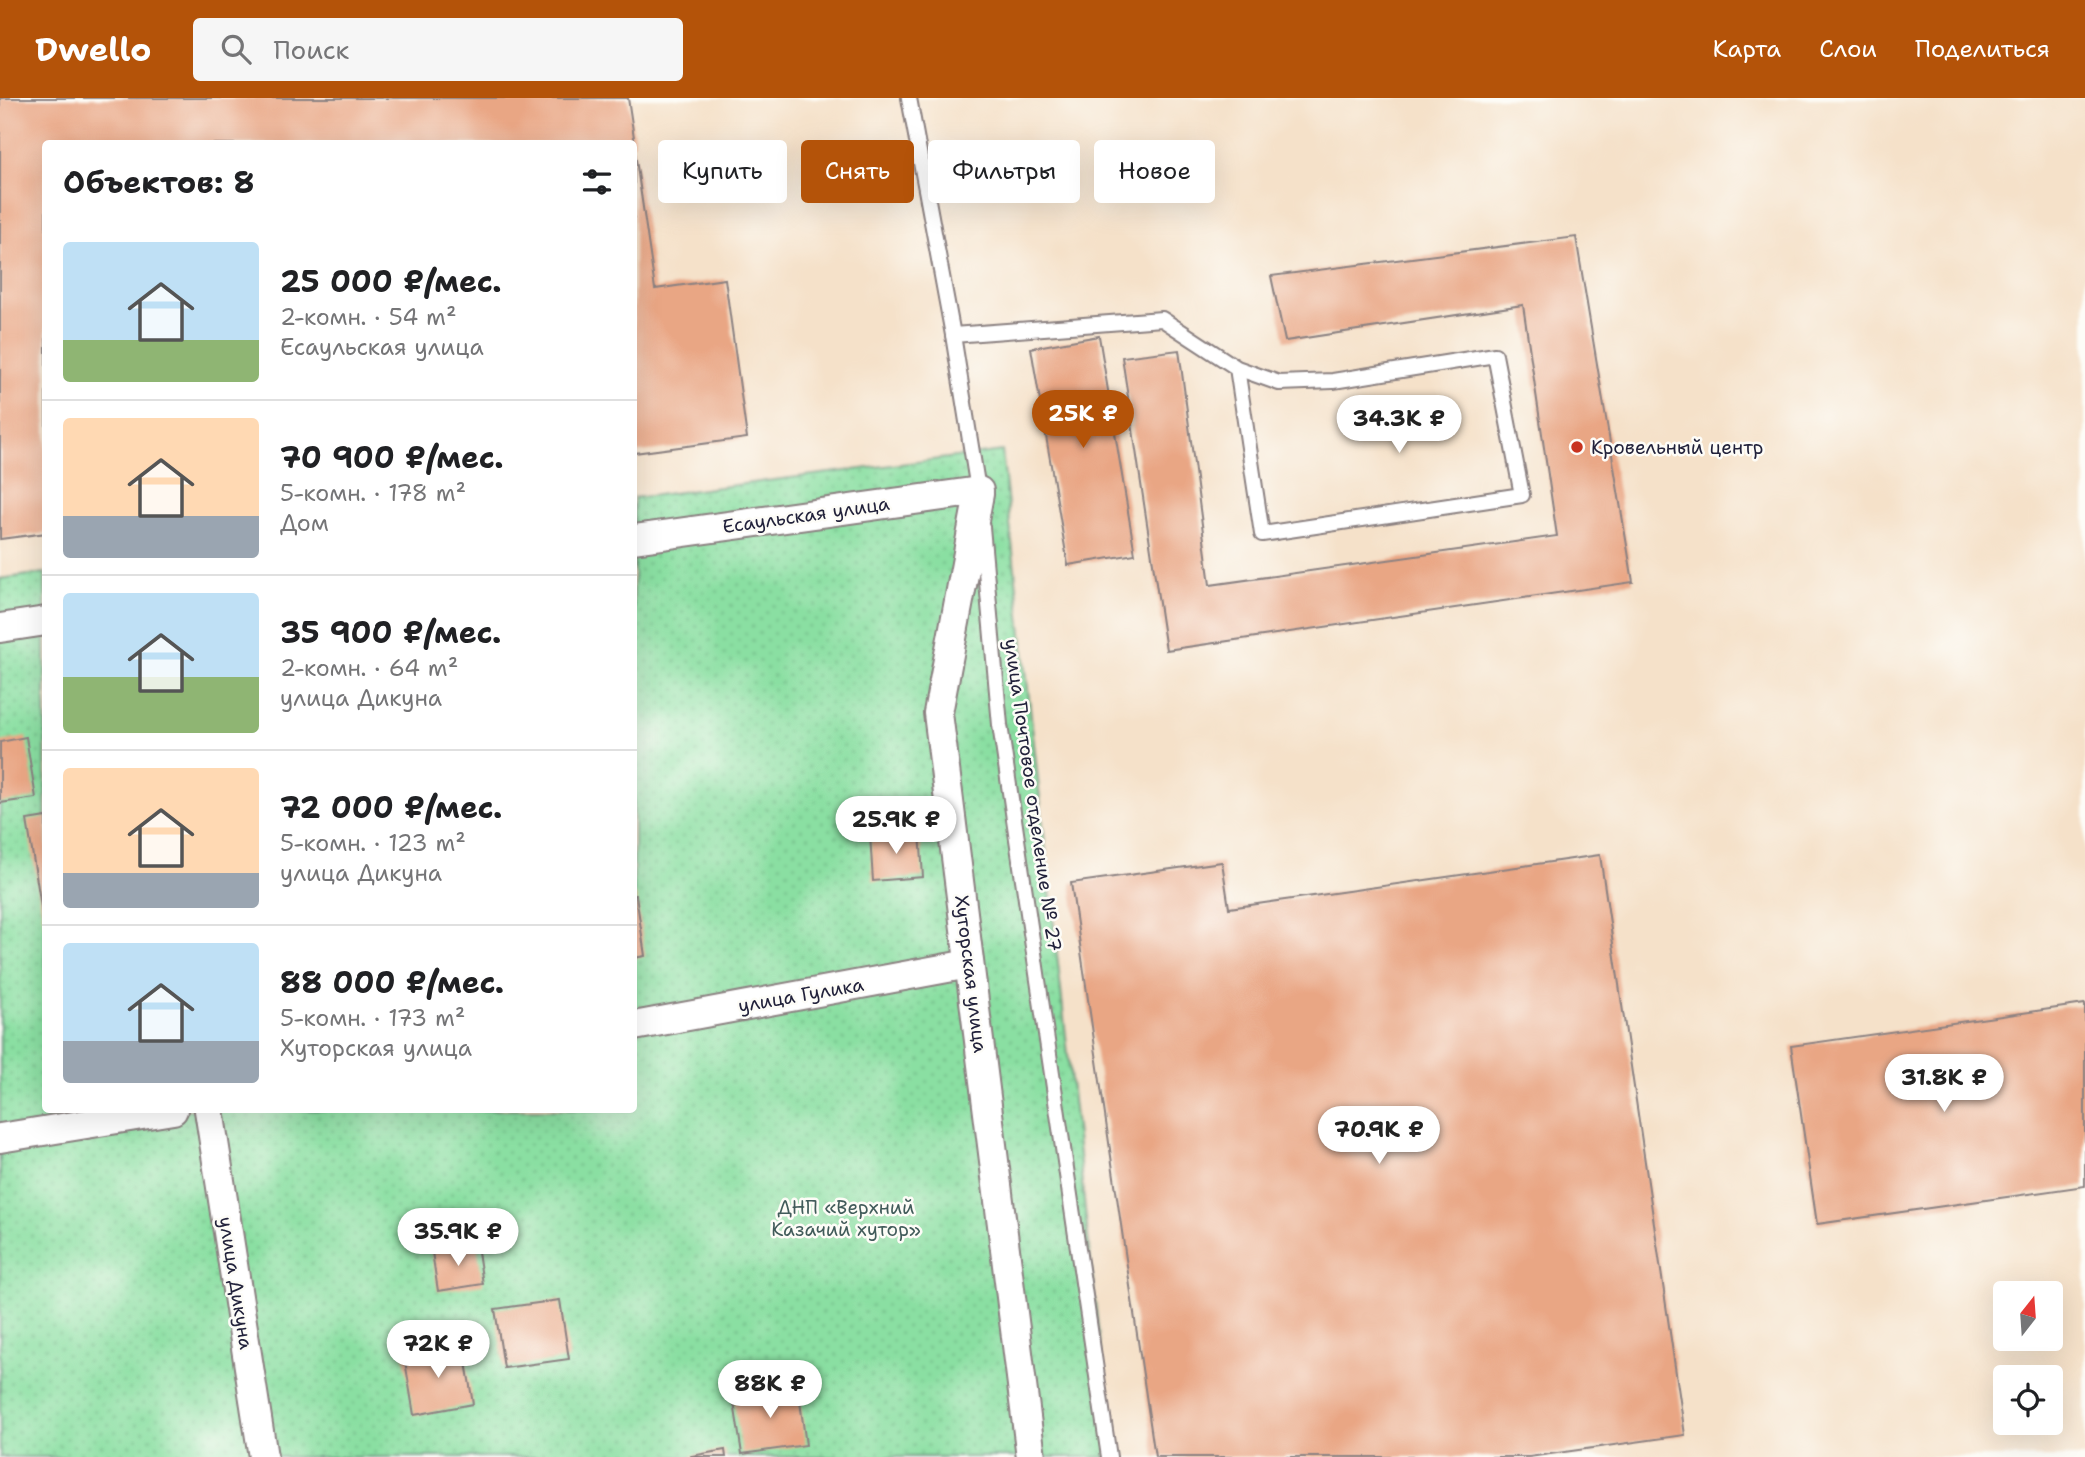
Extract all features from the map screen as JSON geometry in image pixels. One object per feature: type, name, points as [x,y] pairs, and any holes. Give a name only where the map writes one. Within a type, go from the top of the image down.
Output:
[{"type":"street","name":"Есаульская улица","points":[[637,539],[979,493]]},
{"type":"street","name":"Хуторская улица","points":[[979,493],[938,713],[1031,1457]]},
{"type":"street","points":[[0,628],[42,622]]},
{"type":"street","name":"улица Гулика","points":[[637,1025],[969,964]]},
{"type":"street","points":[[0,1139],[155,1113]]},
{"type":"street","name":"улица Дикуна","points":[[209,1113],[263,1457]]},
{"type":"lane","name":"улица Почтовое отделение № 27","points":[[909,98],[979,493],[1000,725],[1109,1457]]},
{"type":"lane","points":[[953,335],[1162,319],[1237,368],[1279,383],[1333,382],[1495,355],[1522,495],[1262,534],[1237,368]]},
{"type":"green space","name":"ДНП «Верхний Казачий хутор»","points":[[1002,451],[1112,1457],[0,1457],[0,579],[42,573],[42,1113],[637,1113],[637,498]]},
{"type":"building","points":[[0,98],[628,98],[634,140],[42,140],[42,534],[0,539]]},
{"type":"building","points":[[637,166],[655,289],[725,279],[747,438],[637,453]]},
{"type":"building","name":"Кровельный центр","points":[[1576,237],[1633,582],[1166,650],[1122,357],[1179,350],[1210,585],[1557,536],[1523,305],[1285,341],[1271,276]]},
{"type":"building","points":[[1099,336],[1135,554],[1068,565],[1031,348]]},
{"type":"building","points":[[26,737],[36,798],[0,803],[0,742]]},
{"type":"building","points":[[42,818],[42,913],[27,820]]},
{"type":"building","points":[[920,832],[923,877],[873,881],[870,835]]},
{"type":"building","points":[[1600,855],[1685,1435],[1529,1457],[1155,1457],[1071,883],[1222,862],[1229,908]]},
{"type":"building","points":[[637,902],[645,956],[637,957]]},
{"type":"building","points":[[2085,1004],[2085,1186],[1817,1224],[1791,1046]]},
{"type":"building","points":[[477,1245],[483,1284],[438,1291],[432,1252]]},
{"type":"building","points":[[560,1300],[569,1359],[504,1368],[495,1309]]},
{"type":"building","points":[[463,1344],[473,1404],[414,1415],[404,1355]]},
{"type":"building","points":[[798,1387],[806,1445],[742,1454],[733,1396]]},
{"type":"building","points":[[725,1450],[726,1457],[691,1457],[691,1456]]},
{"type":"place","name":"Кровельный центр","points":[[1577,447]]}]
